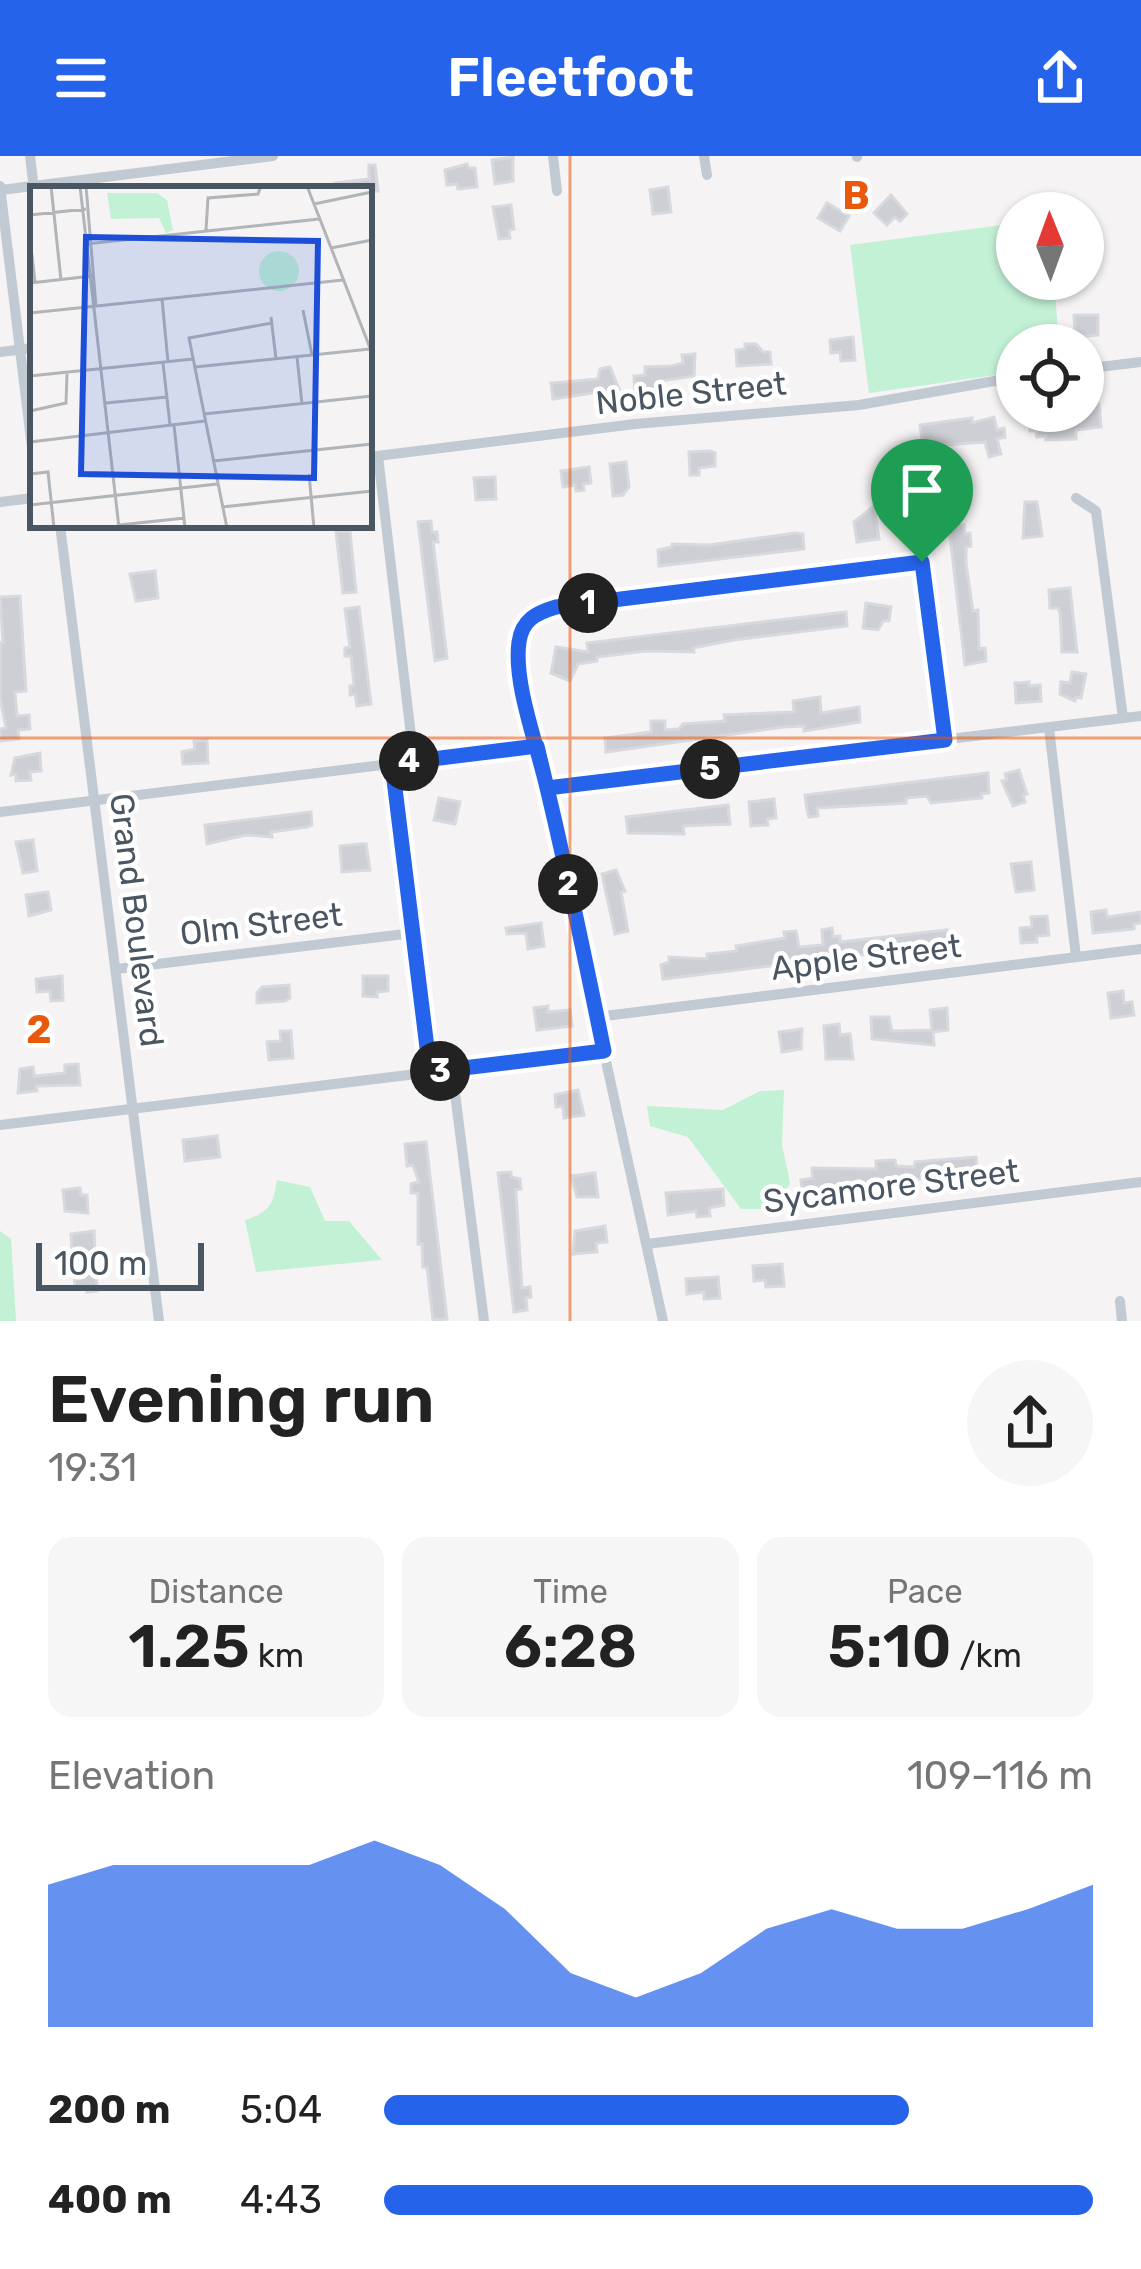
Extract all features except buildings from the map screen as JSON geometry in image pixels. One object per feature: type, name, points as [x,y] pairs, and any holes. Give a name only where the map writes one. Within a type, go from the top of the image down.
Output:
[{"type":"street","points":[[30,156],[33,186]]},
{"type":"street","points":[[41,186],[273,156]]},
{"type":"street","points":[[553,156],[557,191]]},
{"type":"street","points":[[704,156],[706,175]]},
{"type":"street","points":[[30,187],[0,188],[27,349],[30,402]]},
{"type":"street","points":[[0,352],[27,349]]},
{"type":"street","points":[[1104,366],[1141,362]]},
{"type":"street","name":"Noble Street","points":[[374,456],[635,424],[859,405],[996,381]]},
{"type":"street","points":[[374,456],[414,760]]},
{"type":"street","points":[[0,502],[30,498]]},
{"type":"street","points":[[1076,498],[1096,511],[1123,718]]},
{"type":"street","name":"Grand Boulevard","points":[[60,528],[159,1321]]},
{"type":"street","points":[[919,534],[945,740]]},
{"type":"street","points":[[663,1321],[519,665],[525,622],[539,612],[607,600],[922,562]]},
{"type":"street","points":[[547,788],[1141,716]]},
{"type":"street","points":[[1048,728],[1076,957]]},
{"type":"street","points":[[0,812],[537,746]]},
{"type":"street","points":[[392,764],[430,1072]]},
{"type":"street","name":"Olm Street","points":[[116,969],[413,933]]},
{"type":"street","name":"Apple Street","points":[[597,1017],[1141,949]]},
{"type":"street","points":[[0,1125],[604,1051]]},
{"type":"street","points":[[452,1070],[484,1321]]},
{"type":"street","name":"Sycamore Street","points":[[647,1244],[1141,1182]]},
{"type":"street","points":[[1120,1301],[1122,1321]]},
{"type":"green space","points":[[996,226],[996,300],[1056,300],[1057,324],[996,324],[996,375],[869,393],[850,245]]},
{"type":"green space","points":[[784,1090],[782,1145],[790,1183],[777,1209],[741,1209],[688,1137],[650,1126],[647,1106],[723,1110],[760,1091]]},
{"type":"green space","points":[[277,1180],[310,1187],[325,1221],[349,1221],[382,1260],[256,1272],[245,1220],[269,1206]]},
{"type":"green space","points":[[0,1231],[11,1239],[16,1321],[0,1321]]},
{"type":"route","points":[[922,562],[556,607],[525,622],[519,665],[547,788],[604,1051],[430,1072],[392,764],[537,746],[547,788],[945,740],[922,562]]}]
